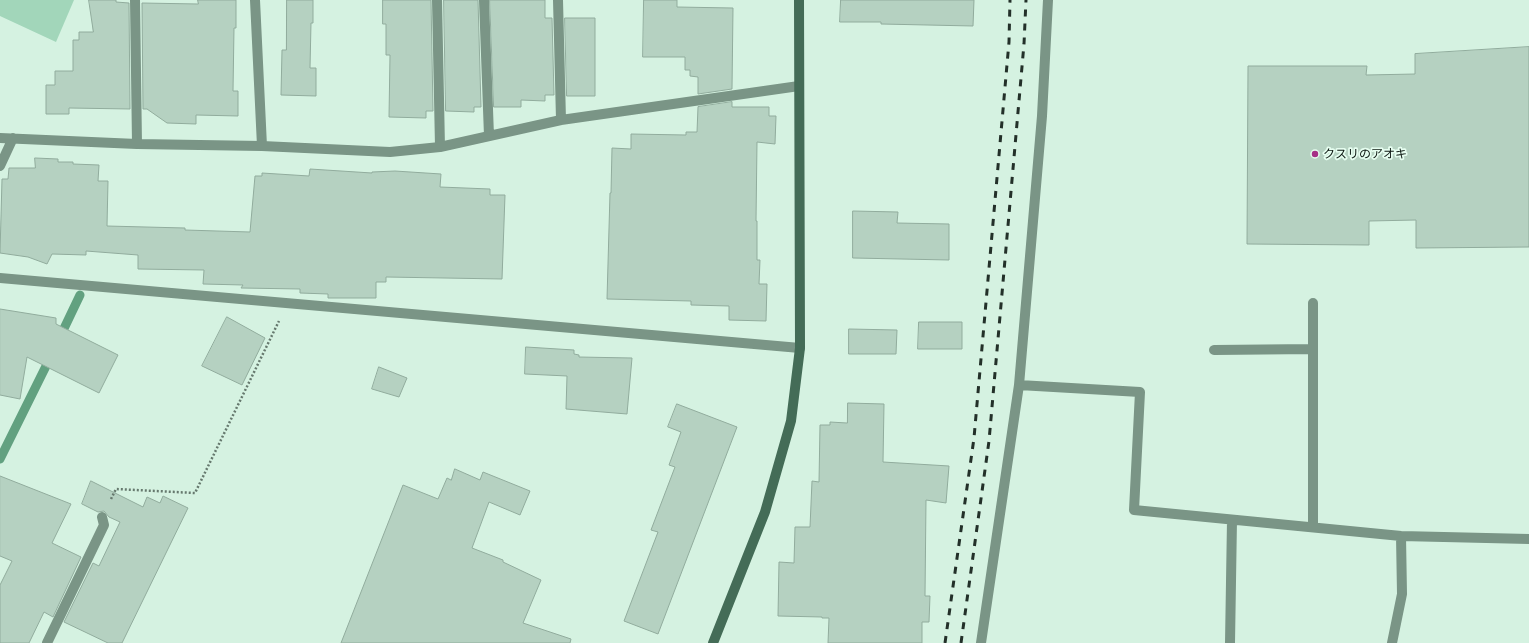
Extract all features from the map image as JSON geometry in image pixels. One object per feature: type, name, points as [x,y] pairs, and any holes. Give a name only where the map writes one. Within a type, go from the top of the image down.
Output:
[{"type":"street","points":[[135,0],[137,144]]},
{"type":"street","points":[[255,0],[262,146]]},
{"type":"street","points":[[437,0],[440,147]]},
{"type":"street","points":[[484,0],[489,136]]},
{"type":"street","points":[[558,0],[561,120]]},
{"type":"street","points":[[713,643],[765,512],[791,421],[800,348],[799,0]]},
{"type":"street","points":[[982,643],[1019,385],[1042,116],[1048,0]]},
{"type":"street","points":[[0,138],[137,144],[262,146],[390,152],[440,147],[561,120],[799,86]]},
{"type":"street","points":[[0,166],[13,138]]},
{"type":"street","points":[[0,278],[800,348]]},
{"type":"street","points":[[1313,303],[1313,527]]},
{"type":"street","points":[[1214,350],[1313,349]]},
{"type":"street","points":[[1019,385],[1140,392],[1134,510],[1401,536],[1529,539]]},
{"type":"street","points":[[46,643],[104,525],[102,517]]},
{"type":"street","points":[[1230,643],[1232,520]]},
{"type":"street","points":[[1392,643],[1402,594],[1401,536]]},
{"type":"path","points":[[102,517],[116,489],[195,493],[287,304]]},
{"type":"green space","points":[[0,0],[74,0],[56,42],[0,16]]},
{"type":"building","points":[[89,0],[116,0],[116,2],[129,3],[130,109],[69,108],[69,114],[46,114],[46,85],[55,85],[55,71],[73,71],[73,40],[79,40],[79,32],[93,32]]},
{"type":"building","points":[[198,0],[236,0],[233,91],[238,91],[238,116],[196,115],[196,124],[167,123],[147,109],[143,109],[142,3],[198,4]]},
{"type":"building","points":[[287,0],[313,0],[310,68],[316,68],[316,96],[281,95],[282,50],[286,50]]},
{"type":"building","points":[[383,0],[431,0],[433,111],[426,111],[426,118],[389,117],[390,55],[386,55],[386,24],[383,24]]},
{"type":"building","points":[[444,0],[478,0],[481,107],[474,107],[474,112],[446,111]]},
{"type":"building","points":[[490,0],[545,0],[545,18],[552,18],[554,95],[545,95],[545,101],[521,100],[521,107],[494,107]]},
{"type":"building","points":[[644,0],[677,0],[677,7],[733,8],[732,89],[698,94],[698,77],[690,76],[690,70],[685,70],[685,57],[643,57]]},
{"type":"building","points":[[841,0],[974,0],[973,26],[881,24],[881,22],[840,22]]},
{"type":"building","points":[[565,18],[595,18],[595,96],[567,96]]},
{"type":"building","points":[[1529,47],[1529,247],[1416,248],[1416,220],[1369,221],[1369,245],[1247,244],[1248,66],[1367,66],[1366,75],[1415,74],[1415,54]]},
{"type":"building","points":[[732,102],[732,107],[769,107],[769,116],[776,116],[775,144],[757,142],[757,260],[760,260],[759,284],[767,284],[766,321],[729,320],[729,306],[691,305],[691,301],[607,299],[612,148],[631,149],[631,134],[686,135],[686,132],[697,132],[698,107]]},
{"type":"building","points":[[35,158],[58,159],[58,162],[73,162],[73,164],[99,165],[98,181],[108,181],[107,226],[185,228],[185,230],[250,232],[255,176],[262,176],[262,173],[309,176],[310,169],[372,173],[395,171],[441,174],[440,187],[490,189],[490,195],[505,195],[502,279],[386,277],[386,282],[376,282],[376,298],[328,298],[328,294],[300,293],[300,289],[241,288],[243,285],[203,284],[204,270],[138,269],[138,255],[86,251],[86,255],[52,254],[47,264],[28,257],[0,253],[2,179],[8,179],[9,168],[35,168]]},
{"type":"building","points":[[853,211],[898,212],[897,223],[949,224],[949,260],[853,258]]},
{"type":"building","points":[[0,309],[56,318],[56,324],[118,355],[99,393],[27,357],[20,399],[0,395]]},
{"type":"building","points":[[227,317],[265,338],[242,385],[202,366]]},
{"type":"building","points":[[919,322],[962,322],[962,349],[918,349]]},
{"type":"building","points":[[849,329],[897,330],[896,354],[849,354]]},
{"type":"building","points":[[526,347],[574,350],[574,354],[579,355],[579,357],[632,358],[627,414],[566,409],[567,376],[525,374]]},
{"type":"building","points":[[379,367],[407,378],[399,397],[372,389]]},
{"type":"building","points":[[848,403],[884,404],[883,462],[949,466],[946,503],[926,500],[925,596],[930,596],[929,622],[922,622],[922,643],[828,643],[829,618],[778,616],[779,562],[794,563],[795,527],[810,527],[812,481],[819,482],[820,425],[830,425],[830,422],[847,423]]},
{"type":"building","points":[[677,404],[737,427],[658,634],[624,621],[658,532],[651,530],[675,467],[669,465],[681,432],[668,427]]},
{"type":"building","points":[[455,469],[480,480],[483,472],[530,491],[520,515],[489,502],[472,548],[503,560],[503,562],[541,580],[523,623],[571,639],[570,643],[341,643],[403,485],[438,499],[447,478],[451,480]]},
{"type":"building","points":[[0,476],[71,504],[52,543],[81,557],[53,617],[44,612],[29,643],[0,643],[0,585],[12,561],[0,556]]},
{"type":"building","points":[[91,481],[143,507],[147,497],[160,503],[163,496],[188,508],[122,643],[108,643],[64,622],[93,563],[99,566],[120,522],[109,517],[104,511],[98,512],[82,504]]},
{"type":"waterway","points":[[59,339],[80,295]]},
{"type":"waterway","points":[[0,459],[51,356]]},
{"type":"railway","points":[[945,643],[974,438],[1009,42],[1010,0]]},
{"type":"railway","points":[[961,643],[989,441],[1024,44],[1026,0]]},
{"type":"place","name":"クスリのアオキ","points":[[1315,154]]}]
